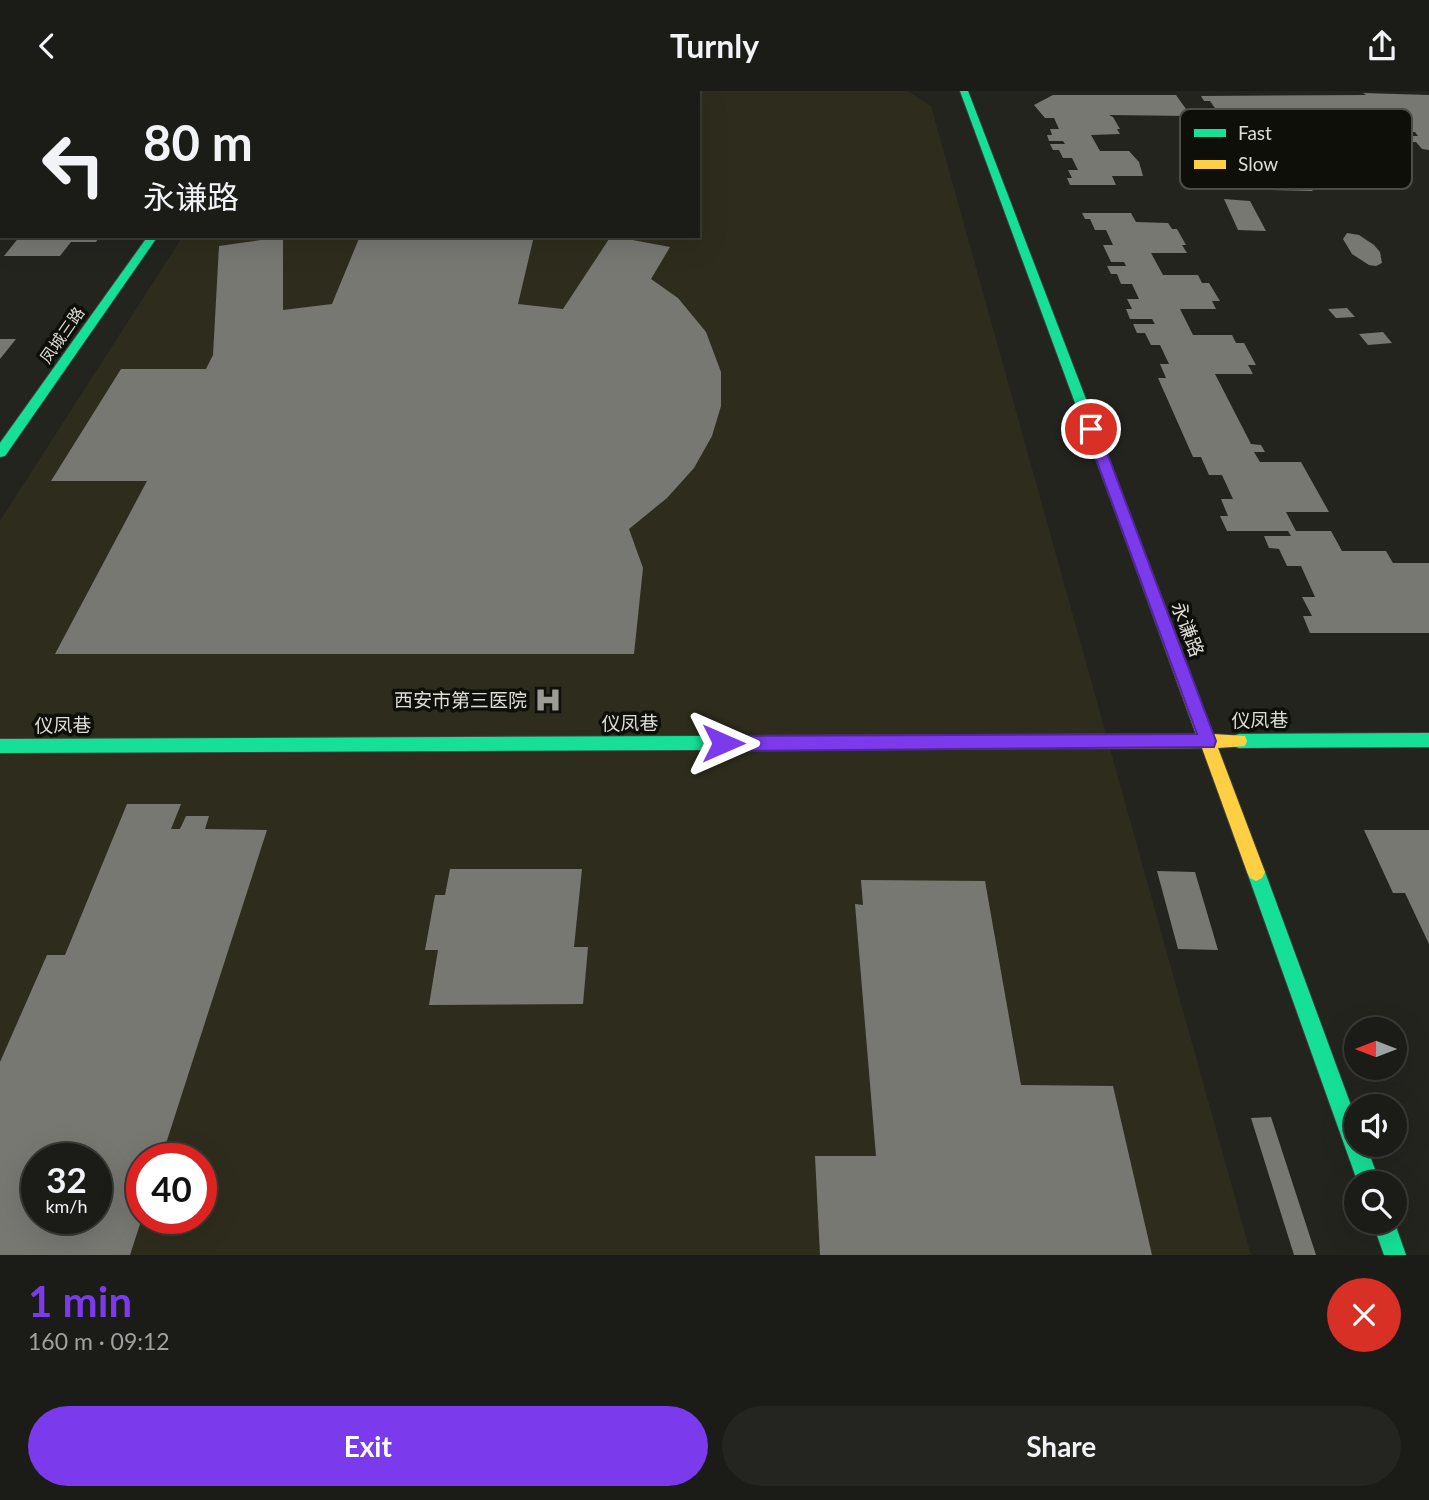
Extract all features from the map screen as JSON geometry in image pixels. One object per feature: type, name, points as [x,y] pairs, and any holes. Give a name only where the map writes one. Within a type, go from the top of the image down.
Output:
[{"type":"street","name":"永谦路","points":[[964,91],[1208,741],[1365,1171]]},
{"type":"street","name":"凤城三路","points":[[0,453],[152,238]]},
{"type":"street","name":"仪凤巷","points":[[0,746],[1429,740]]},
{"type":"street","points":[[1388,1234],[1395,1255]]},
{"type":"shaded area","name":"西安市第三医院","points":[[700,91],[907,91],[931,106],[1251,1255],[0,1255],[0,521],[182,238],[700,238]]},
{"type":"building","points":[[1363,93],[1429,95],[1429,150],[1412,142],[1412,136],[1418,136],[1412,132],[1412,109],[1216,109],[1210,101],[1204,101],[1201,96],[1366,95]]},
{"type":"building","points":[[1053,95],[1176,95],[1186,109],[1180,109],[1180,116],[1109,115],[1120,129],[1117,129],[1120,134],[1091,135],[1100,151],[1129,151],[1139,162],[1143,176],[1112,176],[1116,185],[1070,185],[1067,178],[1072,178],[1068,170],[1078,170],[1072,158],[1063,158],[1059,150],[1053,150],[1050,144],[1065,144],[1063,141],[1049,141],[1047,135],[1052,135],[1050,129],[1059,129],[1054,118],[1045,118],[1034,105]]},
{"type":"building","points":[[1311,189],[1313,191],[1267,190]]},
{"type":"building","points":[[1224,199],[1250,201],[1266,231],[1238,230]]},
{"type":"building","points":[[1082,213],[1131,213],[1136,222],[1168,223],[1172,229],[1177,229],[1186,245],[1182,245],[1187,253],[1151,253],[1163,275],[1198,275],[1202,283],[1209,283],[1220,301],[1212,301],[1216,309],[1180,309],[1193,335],[1232,335],[1236,343],[1244,343],[1256,365],[1248,365],[1253,374],[1215,374],[1251,444],[1261,445],[1265,452],[1254,452],[1260,462],[1301,462],[1329,512],[1286,512],[1296,531],[1331,531],[1342,551],[1386,551],[1393,563],[1429,563],[1429,633],[1310,633],[1303,616],[1312,616],[1302,597],[1315,597],[1301,566],[1287,566],[1279,549],[1269,548],[1264,536],[1291,536],[1288,531],[1227,531],[1220,516],[1228,516],[1221,499],[1233,499],[1222,475],[1209,475],[1201,457],[1193,457],[1158,378],[1166,378],[1160,364],[1169,364],[1160,345],[1151,345],[1145,333],[1137,333],[1133,324],[1155,324],[1152,319],[1130,319],[1126,309],[1132,309],[1127,299],[1139,299],[1132,284],[1121,284],[1117,274],[1111,274],[1107,266],[1126,266],[1124,262],[1111,262],[1103,245],[1113,245],[1106,230],[1095,230],[1090,219],[1085,219]]},
{"type":"building","points":[[1347,233],[1359,235],[1374,245],[1380,252],[1382,263],[1369,265],[1352,254],[1343,239]]},
{"type":"building","points":[[18,238],[99,238],[96,242],[71,242],[60,256],[4,256]]},
{"type":"building","points":[[283,238],[283,310],[332,304],[359,238],[534,238],[518,304],[563,309],[610,238],[670,247],[651,279],[678,298],[706,332],[721,372],[721,406],[712,436],[694,468],[667,498],[629,529],[643,568],[634,654],[55,654],[147,481],[51,481],[121,369],[206,369],[213,355],[219,246]]},
{"type":"building","points":[[1347,308],[1355,317],[1336,318],[1328,309]]},
{"type":"building","points":[[1383,332],[1392,343],[1368,345],[1359,334]]},
{"type":"building","points":[[0,339],[16,339],[0,359]]},
{"type":"building","points":[[127,804],[181,804],[171,829],[180,829],[186,816],[209,816],[205,829],[267,830],[166,1143],[126,1143],[126,1234],[137,1234],[130,1255],[0,1255],[0,1062],[47,955],[65,955]]},
{"type":"building","points":[[1364,830],[1429,830],[1429,944],[1405,893],[1393,893]]},
{"type":"building","points":[[450,869],[582,869],[574,947],[588,947],[583,1004],[429,1005],[438,950],[425,950],[435,895],[445,895]]},
{"type":"building","points":[[1157,871],[1195,872],[1218,950],[1178,949]]},
{"type":"building","points":[[861,880],[985,881],[1021,1085],[1113,1086],[1152,1255],[820,1255],[815,1156],[876,1156],[855,904],[863,905]]},
{"type":"building","points":[[1271,1117],[1316,1255],[1294,1255],[1251,1118]]},
{"type":"traffic: fast","points":[[964,91],[1126,522]]},
{"type":"traffic: fast","points":[[0,453],[152,238]]},
{"type":"traffic: fast","points":[[1239,741],[1429,740]]},
{"type":"traffic: fast","points":[[0,746],[952,742]]},
{"type":"traffic: fast","points":[[1256,872],[1365,1171]]},
{"type":"traffic: fast","points":[[1388,1234],[1395,1255]]},
{"type":"traffic: slow","points":[[1126,522],[1256,872]]},
{"type":"traffic: slow","points":[[952,742],[1239,741]]},
{"type":"place","name":"西安市第三医院","points":[[548,700]]},
{"type":"route","points":[[723,743],[1208,741],[1091,429]]}]
